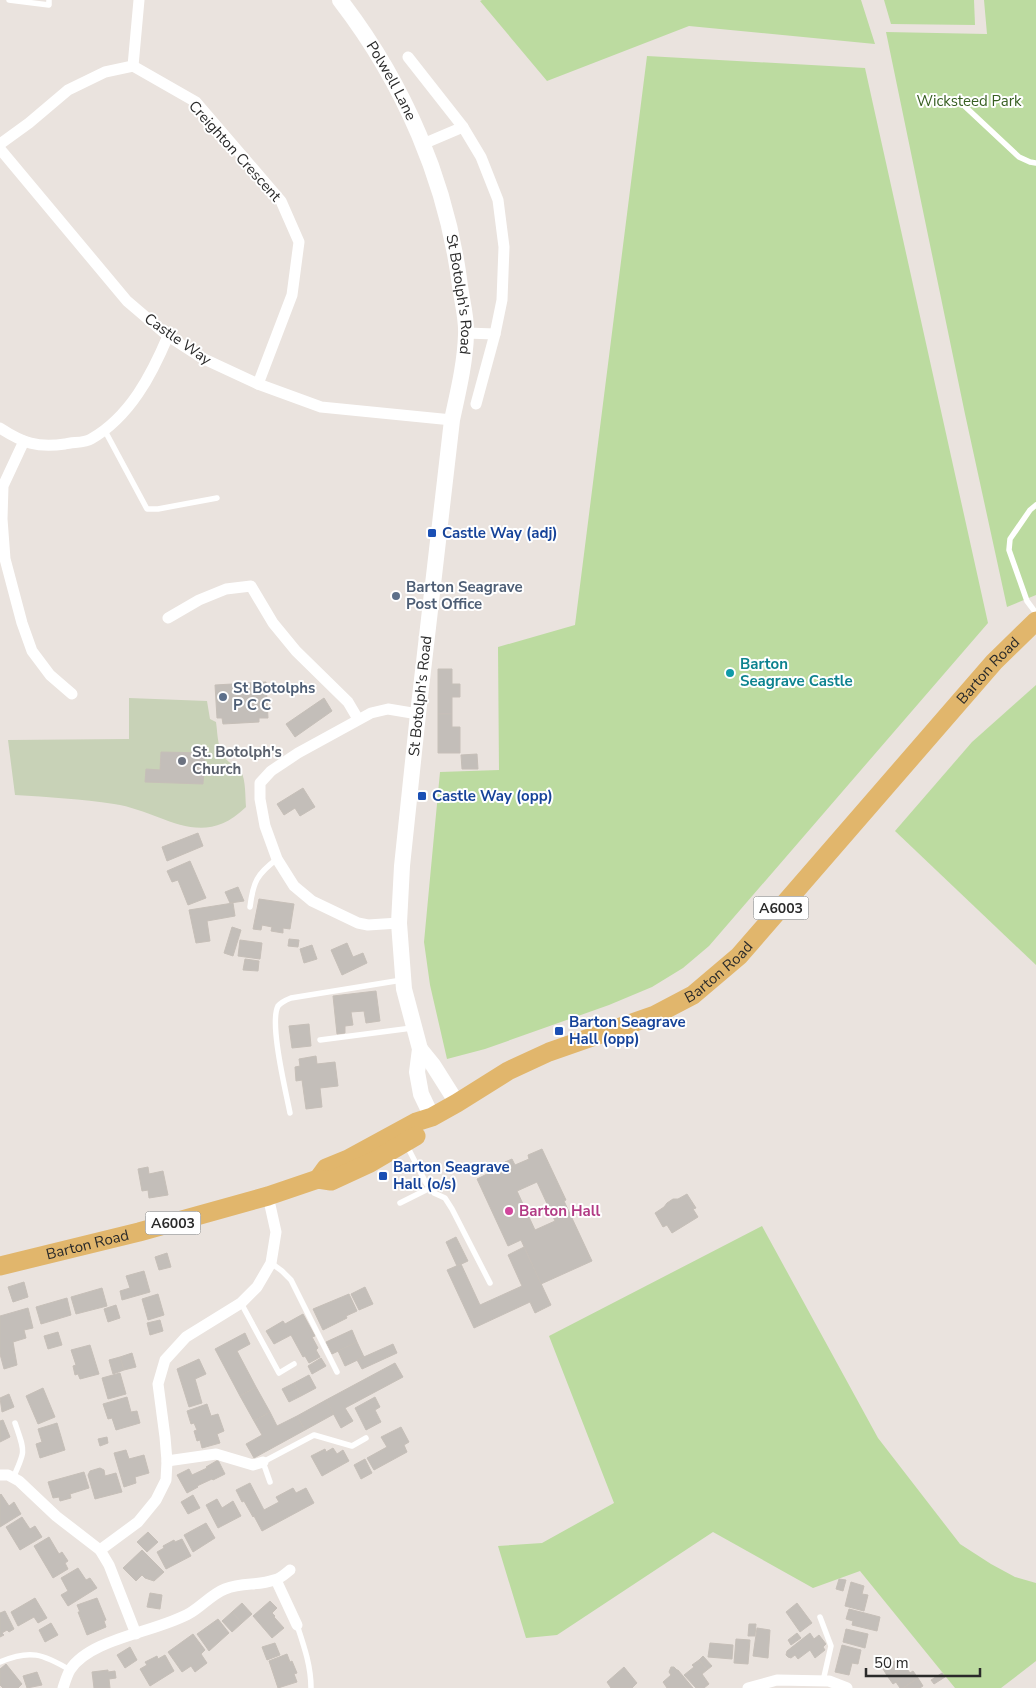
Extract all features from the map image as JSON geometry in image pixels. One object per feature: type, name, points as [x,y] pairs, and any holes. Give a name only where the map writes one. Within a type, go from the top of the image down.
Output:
[{"type":"main road","name":"Barton Road","points":[[0,1266],[140,1232],[268,1196],[318,1179],[331,1181],[344,1176],[402,1138],[424,1132],[432,1117],[508,1071],[549,1052],[655,1015],[692,995],[739,956],[994,662],[1036,621]]},
{"type":"street","points":[[0,144],[68,90],[105,72],[133,66],[139,0]]},
{"type":"street","name":"Polwell Lane","points":[[340,0],[364,31],[391,75],[423,144],[431,167]]},
{"type":"street","points":[[408,57],[462,127],[481,157],[498,200],[504,256],[502,300],[476,404]]},
{"type":"street","name":"Creighton Crescent","points":[[133,66],[196,102],[281,201],[299,242],[292,295],[258,384]]},
{"type":"street","points":[[423,144],[462,127]]},
{"type":"street","name":"Castle Way","points":[[0,149],[126,301],[168,336],[202,358],[258,384],[321,407],[452,420]]},
{"type":"street","name":"St Botolph's Road","points":[[431,167],[446,211],[457,257],[466,332],[462,373],[452,420],[418,714],[402,866],[399,923],[402,980],[420,1049],[433,1065],[457,1103]]},
{"type":"street","points":[[466,332],[495,334]]},
{"type":"street","points":[[0,428],[33,445],[58,445],[90,440],[120,417],[155,367],[168,336]]},
{"type":"street","points":[[24,441],[3,486],[2,519],[5,559],[22,623],[32,651],[50,675],[72,694]]},
{"type":"street","points":[[168,618],[199,600],[226,589],[251,586],[273,623],[296,651],[348,702],[358,718]]},
{"type":"street","points":[[399,923],[368,925],[358,923],[317,904],[294,886],[277,859],[265,826],[260,799],[260,783],[271,770],[358,718],[379,710],[388,709],[418,714]]},
{"type":"street","name":"St Botolph's Road","points":[[420,1049],[417,1072],[421,1094],[432,1117]]},
{"type":"street","points":[[100,1550],[138,1522],[156,1500],[166,1480],[166,1461],[158,1384],[165,1360],[186,1337],[241,1303],[257,1287],[271,1263],[276,1232],[268,1196]]},
{"type":"street","points":[[166,1461],[216,1454],[253,1465],[263,1462]]},
{"type":"street","points":[[0,1476],[8,1475],[19,1481],[56,1516],[100,1550],[109,1566],[136,1634]]},
{"type":"street","points":[[63,1688],[70,1670],[80,1659],[95,1648],[172,1622],[190,1613],[222,1590],[242,1584],[276,1580],[290,1570]]},
{"type":"street","points":[[276,1580],[298,1625]]},
{"type":"street","points":[[748,1688],[776,1680],[823,1680],[847,1688]]},
{"type":"lane","points":[[9,0],[49,4],[49,0]]},
{"type":"lane","points":[[957,99],[1018,157],[1036,163]]},
{"type":"lane","points":[[104,429],[146,509],[158,509],[217,498]]},
{"type":"lane","points":[[1036,505],[1030,510],[1010,539],[1009,550],[1027,601],[1036,613]]},
{"type":"lane","points":[[250,907],[255,882],[264,869],[277,859]]},
{"type":"lane","points":[[290,1113],[275,1029],[278,1007],[291,998],[402,980]]},
{"type":"lane","points":[[320,1040],[414,1028]]},
{"type":"lane","points":[[402,1138],[430,1188],[434,1193],[445,1198],[490,1284]]},
{"type":"lane","points":[[400,1204],[430,1188]]},
{"type":"lane","points":[[271,1263],[291,1280],[337,1372]]},
{"type":"lane","points":[[241,1303],[279,1373],[294,1364]]},
{"type":"lane","points":[[13,1478],[24,1451],[15,1423]]},
{"type":"lane","points":[[270,1482],[263,1462],[314,1435],[352,1446],[366,1438]]},
{"type":"lane","points":[[820,1617],[831,1646],[823,1680]]},
{"type":"lane","points":[[298,1625],[309,1661],[311,1688]]},
{"type":"lane","points":[[0,1662],[16,1655],[32,1653],[49,1657],[70,1670]]},
{"type":"green space","points":[[861,0],[875,44],[689,26],[547,81],[480,1]]},
{"type":"green space","points":[[884,0],[974,0],[975,25],[891,24]]},
{"type":"green space","name":"Wicksteed Park","points":[[984,0],[1036,0],[1036,595],[1007,607],[886,32],[987,34]]},
{"type":"green space","points":[[647,56],[865,68],[988,623],[709,946],[683,968],[652,987],[609,1005],[485,1049],[447,1059],[430,985],[424,942],[440,772],[499,770],[498,647],[575,625]]},
{"type":"green space","points":[[1036,685],[1036,965],[895,831],[972,742]]},
{"type":"green space","points":[[129,698],[207,701],[210,719],[216,722],[222,754],[229,762],[239,768],[243,775],[246,807],[229,820],[213,826],[197,828],[181,825],[132,808],[114,804],[77,799],[15,795],[8,740],[129,739]]},
{"type":"green space","points":[[762,1226],[878,1438],[960,1544],[1015,1577],[1036,1583],[1036,1661],[1001,1688],[955,1688],[860,1571],[813,1588],[713,1532],[557,1635],[526,1638],[498,1546],[542,1543],[614,1503],[549,1336]]},
{"type":"building","points":[[438,669],[452,669],[452,684],[460,684],[460,697],[452,697],[452,714],[438,714]]},
{"type":"building","points":[[266,682],[268,718],[259,718],[259,722],[223,724],[222,718],[217,718],[215,685]]},
{"type":"building","points":[[324,698],[332,711],[295,737],[286,724]]},
{"type":"building","points":[[438,714],[452,714],[452,727],[460,727],[460,753],[438,753]]},
{"type":"building","name":"St. Botolph's Church","points":[[161,752],[205,753],[203,784],[145,782],[146,769],[160,770]]},
{"type":"building","points":[[477,754],[478,769],[462,769],[461,755]]},
{"type":"building","points":[[303,788],[315,807],[300,816],[295,808],[284,815],[277,804]]},
{"type":"building","points":[[198,833],[203,846],[167,861],[162,847]]},
{"type":"building","points":[[190,861],[206,898],[188,905],[178,880],[172,882],[167,871]]},
{"type":"building","points":[[238,887],[244,901],[230,903],[225,892]]},
{"type":"building","points":[[259,899],[294,904],[290,929],[283,928],[283,933],[271,931],[272,927],[262,925],[261,930],[253,929]]},
{"type":"building","points":[[233,903],[235,916],[207,921],[210,941],[196,943],[189,910]]},
{"type":"building","points":[[232,927],[241,930],[233,956],[224,953]]},
{"type":"building","points":[[289,939],[299,940],[298,947],[288,946]]},
{"type":"building","points":[[240,940],[262,943],[260,959],[238,956]]},
{"type":"building","points":[[347,943],[353,957],[363,953],[367,963],[342,975],[331,950]]},
{"type":"building","points":[[312,945],[317,959],[304,963],[300,949]]},
{"type":"building","points":[[245,959],[259,961],[258,971],[243,970]]},
{"type":"building","points":[[376,991],[380,1021],[366,1023],[364,1011],[351,1012],[353,1025],[345,1026],[345,1033],[337,1034],[333,996]]},
{"type":"building","points":[[309,1024],[311,1046],[292,1048],[289,1026]]},
{"type":"building","points":[[316,1056],[317,1064],[335,1062],[338,1086],[320,1088],[322,1107],[306,1109],[302,1080],[296,1081],[295,1067],[300,1066],[299,1059]]},
{"type":"building","name":"Barton Hall","points":[[542,1149],[592,1261],[541,1284],[521,1240],[508,1246],[477,1179],[491,1172],[493,1175],[508,1168],[505,1162],[512,1159],[515,1165],[529,1159],[528,1155]],"holes":[[[537,1182],[555,1221],[535,1230],[517,1191]]]},
{"type":"building","points":[[148,1167],[149,1174],[163,1171],[168,1195],[149,1198],[148,1190],[142,1191],[138,1169]]},
{"type":"building","points":[[687,1194],[696,1208],[693,1209],[698,1217],[672,1233],[667,1225],[663,1227],[655,1213],[673,1199],[678,1199]]},
{"type":"building","points":[[456,1237],[468,1261],[457,1266],[446,1242]]},
{"type":"building","points":[[524,1247],[551,1305],[535,1313],[530,1302],[474,1328],[447,1270],[461,1264],[480,1305],[522,1286],[508,1255]]},
{"type":"building","points":[[167,1253],[171,1267],[159,1270],[155,1257]]},
{"type":"building","points":[[144,1271],[150,1292],[122,1300],[120,1291],[130,1288],[126,1276]]},
{"type":"building","points":[[24,1282],[28,1297],[13,1302],[8,1287]]},
{"type":"building","points":[[365,1287],[373,1304],[359,1310],[351,1294]]},
{"type":"building","points":[[102,1288],[107,1306],[76,1314],[71,1297]]},
{"type":"building","points":[[158,1294],[164,1315],[148,1320],[142,1299]]},
{"type":"building","points":[[349,1294],[357,1311],[323,1330],[313,1309]]},
{"type":"building","points":[[67,1298],[71,1315],[41,1324],[36,1307]]},
{"type":"building","points":[[116,1305],[120,1318],[108,1322],[104,1309]]},
{"type":"building","points":[[28,1308],[33,1328],[24,1330],[26,1338],[13,1342],[17,1365],[4,1369],[0,1354],[0,1316]]},
{"type":"building","points":[[303,1314],[315,1336],[312,1337],[320,1357],[309,1363],[305,1356],[303,1357],[291,1335],[274,1344],[266,1331],[283,1321],[285,1324]]},
{"type":"building","points":[[160,1320],[163,1331],[150,1335],[147,1323]]},
{"type":"building","points":[[352,1330],[357,1342],[332,1354],[326,1342]]},
{"type":"building","points":[[58,1332],[62,1345],[48,1349],[44,1336]]},
{"type":"building","points":[[245,1333],[250,1344],[237,1351],[256,1387],[240,1396],[215,1349]]},
{"type":"building","points":[[357,1342],[364,1357],[345,1366],[338,1351]]},
{"type":"building","points":[[393,1344],[397,1353],[362,1369],[357,1360]]},
{"type":"building","points":[[90,1345],[99,1374],[80,1379],[78,1374],[75,1375],[73,1366],[76,1365],[71,1350]]},
{"type":"building","points":[[132,1353],[136,1367],[124,1370],[120,1357]]},
{"type":"building","points":[[120,1357],[124,1370],[113,1374],[109,1360]]},
{"type":"building","points":[[321,1358],[326,1366],[312,1374],[308,1366]]},
{"type":"building","points":[[199,1359],[206,1374],[195,1379],[202,1403],[189,1407],[177,1369]]},
{"type":"building","points":[[395,1363],[403,1377],[345,1408],[353,1421],[341,1428],[326,1400]]},
{"type":"building","points":[[120,1373],[126,1394],[108,1399],[102,1378]]},
{"type":"building","points":[[309,1375],[316,1388],[301,1396],[294,1383]]},
{"type":"building","points":[[294,1383],[301,1396],[289,1402],[282,1389]]},
{"type":"building","points":[[256,1387],[270,1412],[254,1421],[240,1396]]},
{"type":"building","points":[[43,1388],[55,1417],[38,1424],[26,1396]]},
{"type":"building","points":[[9,1394],[14,1407],[2,1412],[0,1398]]},
{"type":"building","points":[[127,1397],[131,1412],[137,1411],[140,1423],[116,1430],[112,1418],[108,1419],[103,1404]]},
{"type":"building","points":[[375,1397],[380,1407],[375,1410],[381,1422],[366,1430],[355,1408]]},
{"type":"building","points":[[326,1400],[334,1414],[305,1430],[297,1416]]},
{"type":"building","points":[[207,1404],[211,1416],[218,1414],[224,1431],[217,1434],[220,1443],[202,1448],[200,1440],[197,1441],[194,1431],[197,1430],[194,1423],[191,1424],[187,1411]]},
{"type":"building","points":[[270,1412],[277,1426],[297,1416],[305,1430],[254,1458],[246,1444],[262,1435],[254,1421]]},
{"type":"building","points":[[3,1420],[10,1437],[0,1442],[0,1421]]},
{"type":"building","points":[[57,1423],[65,1450],[40,1458],[36,1444],[42,1442],[38,1429]]},
{"type":"building","points":[[401,1427],[409,1442],[404,1445],[407,1452],[374,1470],[367,1458],[387,1447],[381,1437]]},
{"type":"building","points":[[107,1437],[108,1443],[100,1446],[98,1439]]},
{"type":"building","points":[[333,1448],[337,1454],[343,1450],[349,1461],[322,1476],[311,1456],[325,1449],[326,1452]]},
{"type":"building","points":[[126,1450],[129,1459],[144,1455],[149,1473],[135,1477],[136,1483],[124,1487],[114,1453]]},
{"type":"building","points":[[365,1459],[372,1473],[361,1479],[354,1465]]},
{"type":"building","points":[[218,1460],[225,1474],[197,1486],[187,1493],[177,1475],[189,1469],[192,1475]]},
{"type":"building","points":[[100,1468],[104,1470],[105,1476],[116,1473],[122,1492],[95,1499],[88,1475],[90,1471]]},
{"type":"building","points":[[84,1472],[89,1488],[70,1494],[71,1498],[60,1501],[59,1497],[53,1498],[48,1482]]},
{"type":"building","points":[[250,1483],[264,1510],[279,1502],[276,1497],[293,1488],[296,1493],[306,1488],[314,1503],[262,1531],[236,1490]]},
{"type":"building","points":[[0,1495],[9,1506],[14,1502],[21,1514],[0,1527]]},
{"type":"building","points":[[193,1495],[200,1508],[188,1514],[181,1502]]},
{"type":"building","points":[[217,1499],[222,1508],[233,1501],[241,1516],[218,1528],[206,1505]]},
{"type":"building","points":[[22,1517],[30,1529],[35,1526],[42,1537],[20,1550],[6,1527]]},
{"type":"building","points":[[206,1523],[215,1538],[193,1552],[184,1535]]},
{"type":"building","points":[[148,1532],[158,1542],[147,1552],[137,1542]]},
{"type":"building","points":[[49,1537],[59,1554],[62,1552],[68,1561],[65,1563],[68,1569],[53,1578],[34,1546]]},
{"type":"building","points":[[182,1539],[191,1556],[166,1569],[157,1552],[174,1540],[175,1542]]},
{"type":"building","points":[[142,1550],[164,1572],[154,1581],[142,1575],[136,1581],[123,1568]]},
{"type":"building","points":[[78,1568],[86,1580],[90,1578],[97,1588],[68,1606],[61,1595],[68,1591],[61,1578]]},
{"type":"building","points":[[839,1579],[846,1580],[843,1591],[836,1589]]},
{"type":"building","points":[[851,1582],[864,1586],[862,1594],[868,1595],[864,1611],[845,1606]]},
{"type":"building","points":[[150,1593],[162,1595],[160,1609],[147,1607]]},
{"type":"building","points":[[35,1598],[47,1618],[38,1623],[34,1617],[18,1626],[11,1612]]},
{"type":"building","points":[[97,1598],[106,1620],[104,1621],[106,1627],[87,1635],[77,1605]]},
{"type":"building","points":[[270,1601],[277,1608],[272,1613],[274,1617],[284,1628],[272,1638],[253,1616]]},
{"type":"building","points":[[242,1603],[252,1614],[242,1623],[232,1612]]},
{"type":"building","points":[[797,1603],[812,1623],[800,1632],[786,1612]]},
{"type":"building","points":[[849,1609],[880,1617],[877,1631],[852,1625],[853,1621],[846,1619]]},
{"type":"building","points":[[5,1611],[14,1629],[9,1632],[7,1630],[0,1637],[0,1613]]},
{"type":"building","points":[[232,1612],[242,1623],[232,1632],[222,1621]]},
{"type":"building","points":[[218,1619],[229,1633],[209,1651],[197,1634]]},
{"type":"building","points":[[51,1623],[58,1635],[45,1642],[39,1630]]},
{"type":"building","points":[[749,1624],[756,1624],[755,1636],[748,1636]]},
{"type":"building","points":[[757,1628],[770,1630],[768,1658],[753,1656]]},
{"type":"building","points":[[846,1629],[868,1634],[865,1648],[843,1642]]},
{"type":"building","points":[[797,1633],[801,1638],[791,1645],[788,1640]]},
{"type":"building","points":[[810,1633],[814,1639],[819,1635],[826,1644],[823,1647],[825,1650],[815,1658],[810,1650],[798,1659],[795,1655],[791,1658],[786,1655],[787,1651]]},
{"type":"building","points":[[193,1634],[205,1650],[201,1654],[207,1663],[195,1672],[191,1666],[182,1672],[168,1652]]},
{"type":"building","points":[[736,1639],[750,1640],[748,1664],[734,1663]]},
{"type":"building","points":[[275,1643],[280,1655],[267,1660],[262,1647]]},
{"type":"building","points":[[710,1643],[733,1645],[732,1659],[708,1657]]},
{"type":"building","points":[[842,1645],[861,1650],[858,1664],[852,1663],[849,1675],[835,1672]]},
{"type":"building","points":[[130,1647],[137,1660],[125,1668],[117,1655]]},
{"type":"building","points":[[287,1654],[297,1673],[294,1674],[297,1682],[278,1688],[269,1661]]},
{"type":"building","points":[[165,1655],[174,1671],[150,1686],[140,1669],[147,1665],[145,1662],[157,1656],[158,1659]]},
{"type":"building","points":[[703,1656],[712,1666],[707,1670],[699,1660]]},
{"type":"building","points":[[899,1658],[905,1666],[888,1677],[883,1669]]},
{"type":"building","points":[[699,1660],[707,1670],[702,1674],[709,1684],[704,1688],[696,1688],[684,1675]]},
{"type":"building","points":[[6,1664],[22,1684],[18,1688],[3,1688],[0,1685],[0,1669]]},
{"type":"building","points":[[905,1666],[910,1673],[893,1684],[888,1677]]},
{"type":"building","points":[[624,1667],[637,1683],[632,1688],[611,1688],[607,1682]]},
{"type":"building","points":[[671,1667],[678,1670],[693,1688],[667,1688],[663,1682],[671,1675],[669,1672]]},
{"type":"building","points":[[108,1670],[108,1672],[115,1671],[116,1678],[109,1679],[110,1688],[94,1688],[92,1672]]},
{"type":"building","points":[[913,1671],[918,1678],[900,1688],[896,1682]]},
{"type":"building","points":[[37,1672],[42,1685],[27,1688],[23,1676]]},
{"type":"building","points":[[942,1673],[945,1677],[934,1684],[931,1680]]},
{"type":"building","points":[[918,1678],[923,1686],[920,1688],[903,1688]]},
{"type":"place","name":"Castle Way (adj)","points":[[432,533]]},
{"type":"place","name":"Barton Seagrave Post Office","points":[[396,596]]},
{"type":"place","name":"Barton Seagrave Castle","points":[[730,673]]},
{"type":"place","name":"St Botolphs P C C","points":[[223,697]]},
{"type":"place","name":"St. Botolph's Church","points":[[182,761]]},
{"type":"place","name":"Castle Way (opp)","points":[[422,796]]},
{"type":"place","name":"Barton Seagrave Hall (opp)","points":[[559,1031]]},
{"type":"place","name":"Barton Seagrave Hall (o/s)","points":[[383,1176]]},
{"type":"place","name":"Barton Hall","points":[[509,1211]]}]
